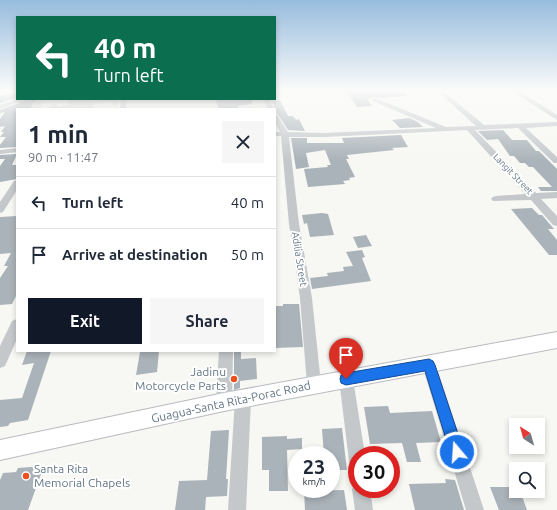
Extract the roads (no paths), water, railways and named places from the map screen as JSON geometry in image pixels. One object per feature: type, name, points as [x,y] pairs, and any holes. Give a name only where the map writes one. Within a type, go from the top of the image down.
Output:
[{"type":"main road","name":"Guagua-Santa Rita-Porac Road","points":[[0,450],[314,384],[429,365],[557,340]]},
{"type":"street","points":[[410,114],[445,128]]},
{"type":"street","points":[[466,114],[481,126]]},
{"type":"street","points":[[276,120],[280,134],[324,135],[481,126],[557,124]]},
{"type":"street","points":[[519,125],[557,161]]},
{"type":"street","name":"Langit Street","points":[[468,127],[557,222]]},
{"type":"street","name":"Adilia Street","points":[[280,134],[306,298],[314,384]]},
{"type":"street","points":[[0,152],[16,150]]},
{"type":"street","points":[[0,210],[16,186]]},
{"type":"street","points":[[496,199],[557,195]]},
{"type":"street","points":[[0,361],[14,339]]},
{"type":"street","points":[[224,402],[226,352]]},
{"type":"street","points":[[429,365],[475,510]]},
{"type":"street","points":[[346,379],[355,446]]},
{"type":"street","points":[[237,510],[243,399]]},
{"type":"street","points":[[362,498],[364,510]]},
{"type":"place","name":"Jadinu Motorcycle Parts","points":[[234,379]]},
{"type":"place","name":"Santa Rita Memorial Chapels","points":[[26,476]]}]
